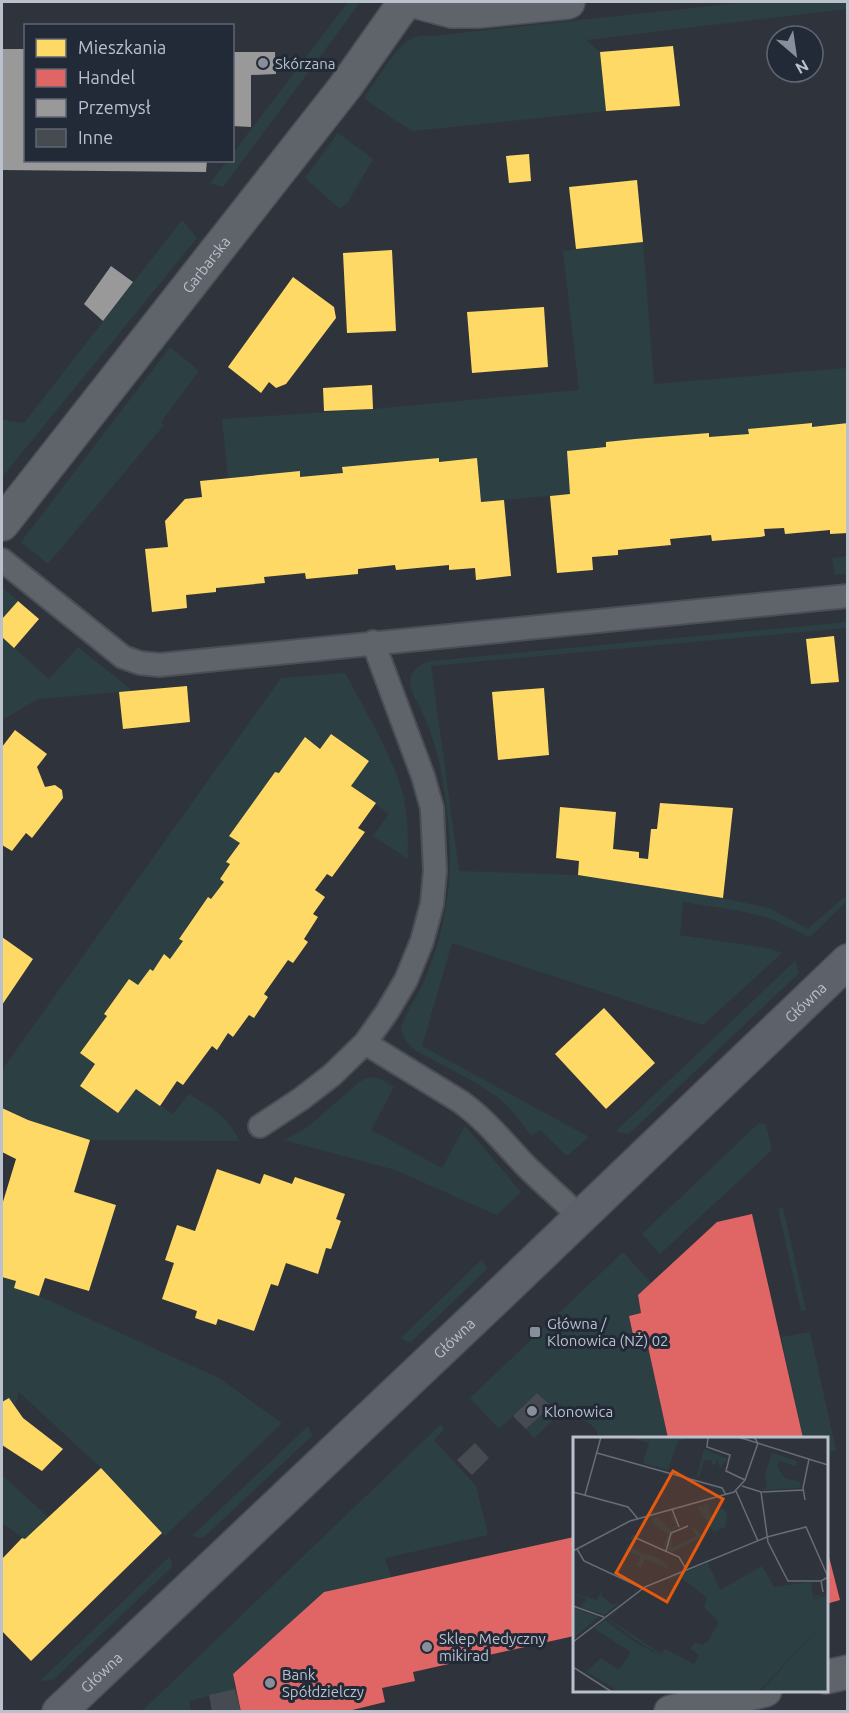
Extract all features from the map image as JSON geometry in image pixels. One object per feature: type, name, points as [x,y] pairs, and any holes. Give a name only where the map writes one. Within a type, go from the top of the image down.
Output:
[{"type":"street","name":"Garbarska","points":[[2,524],[345,87],[405,2]]},
{"type":"street","points":[[418,2],[452,11],[480,11],[568,2]]},
{"type":"street","name":"Główna","points":[[59,1712],[848,961]]},
{"type":"street","points":[[828,1677],[848,1672]]},
{"type":"street","points":[[671,1712],[756,1692]]},
{"type":"lane","points":[[2,560],[123,657],[140,663],[159,665],[848,596]]},
{"type":"lane","points":[[260,1126],[332,1075],[365,1043],[406,980],[422,941],[432,904],[435,871],[432,808],[423,776],[374,642]]},
{"type":"lane","points":[[365,1043],[474,1112],[580,1217]]},
{"type":"green space","points":[[348,2],[359,2],[223,187],[210,183],[226,162],[234,162],[234,152]]},
{"type":"green space","points":[[748,2],[847,2],[847,9],[586,40],[600,52],[606,111],[413,131],[364,98],[397,51],[403,44],[417,36]]},
{"type":"green space","points":[[338,133],[373,159],[348,202],[340,209],[305,178]]},
{"type":"green space","points":[[182,220],[197,238],[2,477],[2,420],[24,423]]},
{"type":"green space","points":[[643,242],[654,384],[847,368],[847,423],[812,427],[811,423],[749,429],[749,434],[709,437],[708,433],[606,442],[606,447],[567,451],[570,494],[481,502],[477,458],[300,477],[300,472],[228,478],[222,419],[373,409],[579,390],[563,251]]},
{"type":"green space","points":[[170,347],[199,371],[161,422],[164,425],[48,564],[21,542]]},
{"type":"green space","points":[[847,556],[847,574],[835,575],[832,558]]},
{"type":"green space","points":[[2,587],[18,601],[2,619]]},
{"type":"green space","points":[[847,622],[847,628],[431,666],[459,871],[578,875],[723,898],[769,908],[808,929],[844,897],[847,901],[810,937],[769,918],[683,902],[680,935],[772,949],[782,953],[703,1025],[452,943],[422,1046],[589,1137],[567,1156],[540,1130],[531,1136],[501,1100],[410,1045],[404,1038],[401,1028],[425,979],[436,949],[447,902],[450,870],[449,825],[439,761],[430,731],[410,686],[412,674],[417,668],[431,661]]},
{"type":"green space","points":[[2,637],[49,679],[78,647],[133,691],[38,699],[2,720]]},
{"type":"green space","points":[[345,673],[378,734],[399,782],[406,814],[408,859],[373,836],[389,814],[351,786],[369,761],[331,734],[320,749],[304,738],[279,773],[275,772],[230,836],[240,843],[226,861],[230,864],[220,879],[224,882],[211,899],[208,897],[179,938],[183,941],[170,959],[164,955],[153,971],[149,970],[138,985],[129,979],[104,1013],[107,1016],[80,1053],[95,1064],[80,1086],[117,1113],[136,1089],[173,1114],[189,1094],[224,1118],[239,1141],[90,1140],[28,1120],[2,1108],[2,1070],[281,678]]},
{"type":"green space","points":[[795,961],[799,973],[629,1134],[615,1132]]},
{"type":"green space","points":[[370,1077],[381,1079],[394,1087],[371,1130],[442,1168],[465,1126],[521,1192],[497,1215],[395,1170],[288,1141],[282,1142],[309,1126],[357,1084]]},
{"type":"green space","points":[[759,1123],[766,1125],[772,1150],[660,1254],[642,1234]]},
{"type":"green space","points":[[783,1207],[806,1310],[801,1311],[778,1209]]},
{"type":"green space","points":[[623,1252],[651,1283],[638,1295],[641,1313],[629,1316],[635,1344],[647,1342],[668,1437],[598,1437],[596,1429],[568,1406],[534,1438],[526,1429],[550,1406],[538,1393],[499,1429],[470,1398]]},
{"type":"green space","points":[[482,1259],[487,1269],[410,1343],[401,1338]]},
{"type":"green space","points":[[2,1277],[16,1281],[15,1288],[39,1296],[219,1378],[282,1423],[165,1536],[101,1468],[19,1392],[15,1406],[9,1398],[2,1402]]},
{"type":"green space","points":[[810,1332],[836,1450],[828,1452],[828,1437],[803,1437],[781,1337]]},
{"type":"green space","points":[[441,1424],[444,1430],[434,1440],[476,1486],[488,1535],[385,1558],[391,1577],[324,1592],[233,1674],[235,1689],[189,1701],[191,1711],[141,1712]]},
{"type":"green space","points":[[308,1426],[312,1436],[203,1538],[192,1536]]},
{"type":"green space","points":[[2,1475],[48,1517],[25,1539],[2,1523]]},
{"type":"green space","points":[[170,1556],[172,1567],[53,1680],[40,1681]]},
{"type":"building: Mieszkania","points":[[673,46],[680,106],[606,111],[600,52]]},
{"type":"building: Mieszkania","points":[[529,154],[531,181],[509,183],[506,156]]},
{"type":"building: Mieszkania","points":[[637,180],[643,242],[576,249],[569,187]]},
{"type":"building: Mieszkania","points":[[392,250],[396,331],[347,333],[343,253]]},
{"type":"building: Mieszkania","points":[[293,277],[334,307],[336,318],[286,384],[276,388],[269,382],[261,393],[228,367]]},
{"type":"building: Mieszkania","points":[[544,307],[548,367],[472,373],[467,312]]},
{"type":"building: Mieszkania","points":[[372,385],[373,409],[324,411],[323,388]]},
{"type":"building: Mieszkania","points":[[812,423],[812,427],[848,423],[848,533],[830,534],[830,530],[785,534],[784,528],[764,529],[765,536],[760,537],[712,541],[711,535],[670,539],[671,545],[618,550],[618,555],[592,557],[593,570],[557,573],[550,496],[570,494],[567,451],[606,447],[606,442],[709,433],[709,437],[749,434],[748,429]]},
{"type":"building: Mieszkania","points":[[439,458],[439,462],[477,458],[481,502],[504,500],[511,576],[476,580],[475,568],[449,570],[449,565],[396,570],[395,565],[358,569],[358,574],[306,579],[305,573],[264,577],[265,583],[216,588],[216,592],[186,595],[187,608],[152,612],[145,549],[168,547],[165,521],[185,499],[202,497],[200,481],[300,471],[300,477],[343,473],[342,467]]},
{"type":"building: Mieszkania","points":[[18,601],[39,619],[14,648],[2,637],[2,619]]},
{"type":"building: Mieszkania","points":[[834,636],[839,682],[811,684],[806,639]]},
{"type":"building: Mieszkania","points":[[187,686],[190,722],[123,729],[119,692]]},
{"type":"building: Mieszkania","points":[[544,688],[549,755],[498,760],[492,692]]},
{"type":"building: Mieszkania","points":[[15,730],[47,754],[37,767],[45,787],[55,785],[62,790],[63,798],[32,838],[26,833],[12,851],[2,845],[2,747]]},
{"type":"building: Mieszkania","points":[[331,734],[369,761],[351,786],[376,803],[358,828],[365,832],[332,877],[327,874],[315,890],[325,897],[313,914],[318,917],[304,939],[308,942],[293,963],[288,960],[264,994],[268,997],[254,1018],[249,1015],[233,1037],[228,1033],[217,1050],[212,1046],[183,1085],[177,1081],[160,1106],[136,1089],[118,1113],[80,1086],[95,1064],[80,1053],[107,1016],[104,1014],[129,979],[138,985],[150,969],[153,971],[164,954],[170,959],[183,941],[179,939],[208,897],[211,899],[224,882],[220,879],[230,864],[226,862],[240,843],[229,836],[275,772],[279,773],[305,737],[320,749]]},
{"type":"building: Mieszkania","points":[[660,803],[733,808],[723,898],[578,875],[579,861],[556,858],[560,807],[616,812],[613,849],[639,852],[639,858],[648,859],[651,829],[657,829]]},
{"type":"building: Mieszkania","points":[[2,937],[33,959],[2,1005]]},
{"type":"building: Mieszkania","points":[[604,1008],[655,1063],[606,1109],[555,1054]]},
{"type":"building: Mieszkania","points":[[2,1108],[28,1120],[90,1140],[74,1192],[116,1205],[89,1291],[45,1278],[39,1296],[14,1288],[16,1281],[2,1277],[2,1205],[16,1159],[2,1152]]},
{"type":"building: Mieszkania","points":[[217,1169],[260,1184],[264,1174],[292,1184],[295,1177],[345,1194],[336,1219],[341,1221],[331,1249],[326,1248],[318,1274],[286,1263],[278,1286],[271,1284],[254,1331],[218,1319],[216,1325],[195,1318],[197,1311],[162,1299],[174,1263],[165,1260],[177,1225],[195,1231]]},
{"type":"building: Mieszkania","points":[[9,1398],[23,1418],[63,1449],[42,1471],[2,1445],[2,1402]]},
{"type":"building: Mieszkania","points":[[101,1468],[162,1533],[31,1661],[2,1631],[2,1559],[22,1538],[25,1539]]},
{"type":"building: Handel","points":[[752,1214],[803,1437],[668,1437],[647,1342],[635,1344],[629,1316],[641,1313],[638,1295],[717,1222]]},
{"type":"building: Handel","points":[[573,1537],[573,1636],[413,1672],[415,1681],[382,1688],[385,1702],[344,1712],[241,1712],[233,1674],[324,1592]]},
{"type":"building: Handel","points":[[828,1553],[840,1600],[828,1603]]},
{"type":"building: Przemysł","points":[[2,49],[24,49],[24,162],[207,162],[206,172],[2,170]]},
{"type":"building: Przemysł","points":[[234,52],[275,52],[276,74],[251,75],[251,127],[234,126]]},
{"type":"building: Przemysł","points":[[111,266],[133,282],[103,321],[84,304]]},
{"type":"building: Inne","name":"Klonowica","points":[[537,1393],[551,1406],[526,1429],[513,1416]]},
{"type":"building: Inne","points":[[475,1443],[489,1458],[472,1475],[457,1460]]},
{"type":"building: Inne","points":[[235,1689],[241,1712],[212,1712],[209,1695]]},
{"type":"place","name":"Skórzana","points":[[263,63]]},
{"type":"place","name":"Główna / Klonowica (NŻ) 02","points":[[535,1332]]},
{"type":"place","name":"Klonowica","points":[[532,1411]]},
{"type":"place","name":"Sklep Medyczny mikirad","points":[[427,1647]]},
{"type":"place","name":"Bank Spółdzielczy","points":[[270,1683]]}]
